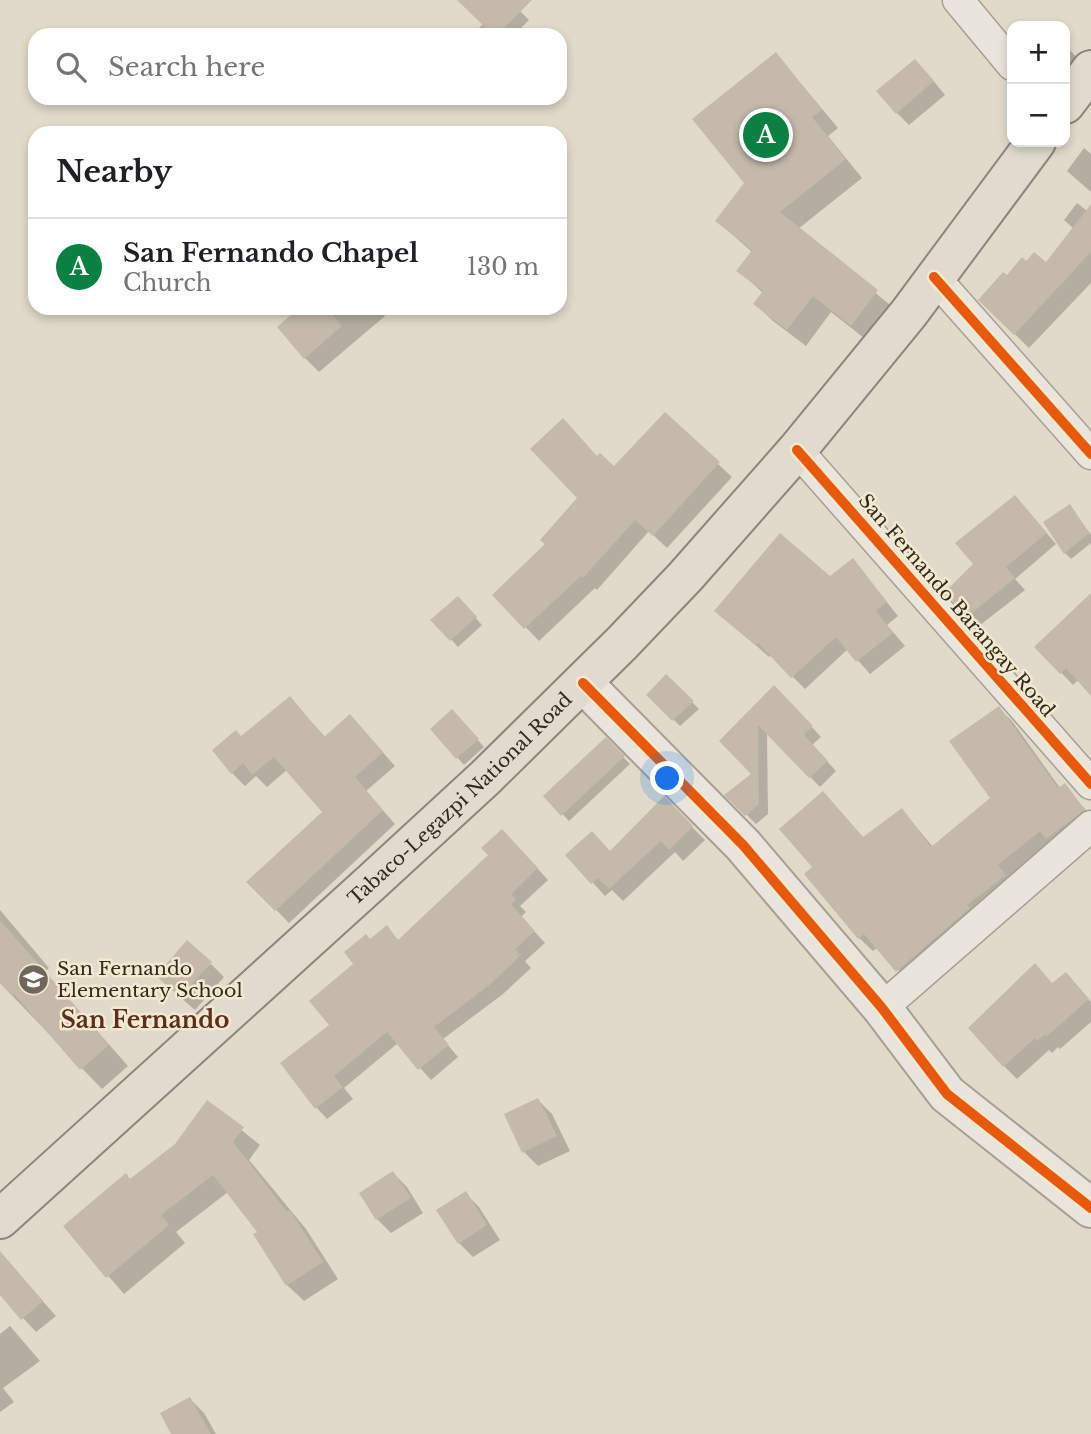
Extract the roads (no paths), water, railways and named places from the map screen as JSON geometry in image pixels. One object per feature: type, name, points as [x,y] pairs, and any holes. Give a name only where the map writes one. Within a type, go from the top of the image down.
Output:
[{"type":"main road","points":[[1070,97],[1091,70]]},
{"type":"main road","name":"Tabaco-Legazpi National Road","points":[[0,1219],[373,881],[583,683],[685,577],[797,450],[909,313],[1032,147]]},
{"type":"street","points":[[958,0],[1007,59]]},
{"type":"street","points":[[934,277],[1091,454]]},
{"type":"street","name":"San Fernando Barangay Road","points":[[797,450],[1091,784]]},
{"type":"street","points":[[583,683],[743,845],[882,1008],[947,1094],[1091,1208]]},
{"type":"street","points":[[882,1008],[1091,826]]},
{"type":"place","name":"San Fernando Chapel","points":[[766,135]]},
{"type":"place","name":"San Fernando Elementary School","points":[[34,979]]},
{"type":"district","name":"San Fernando","points":[[145,1020]]}]
